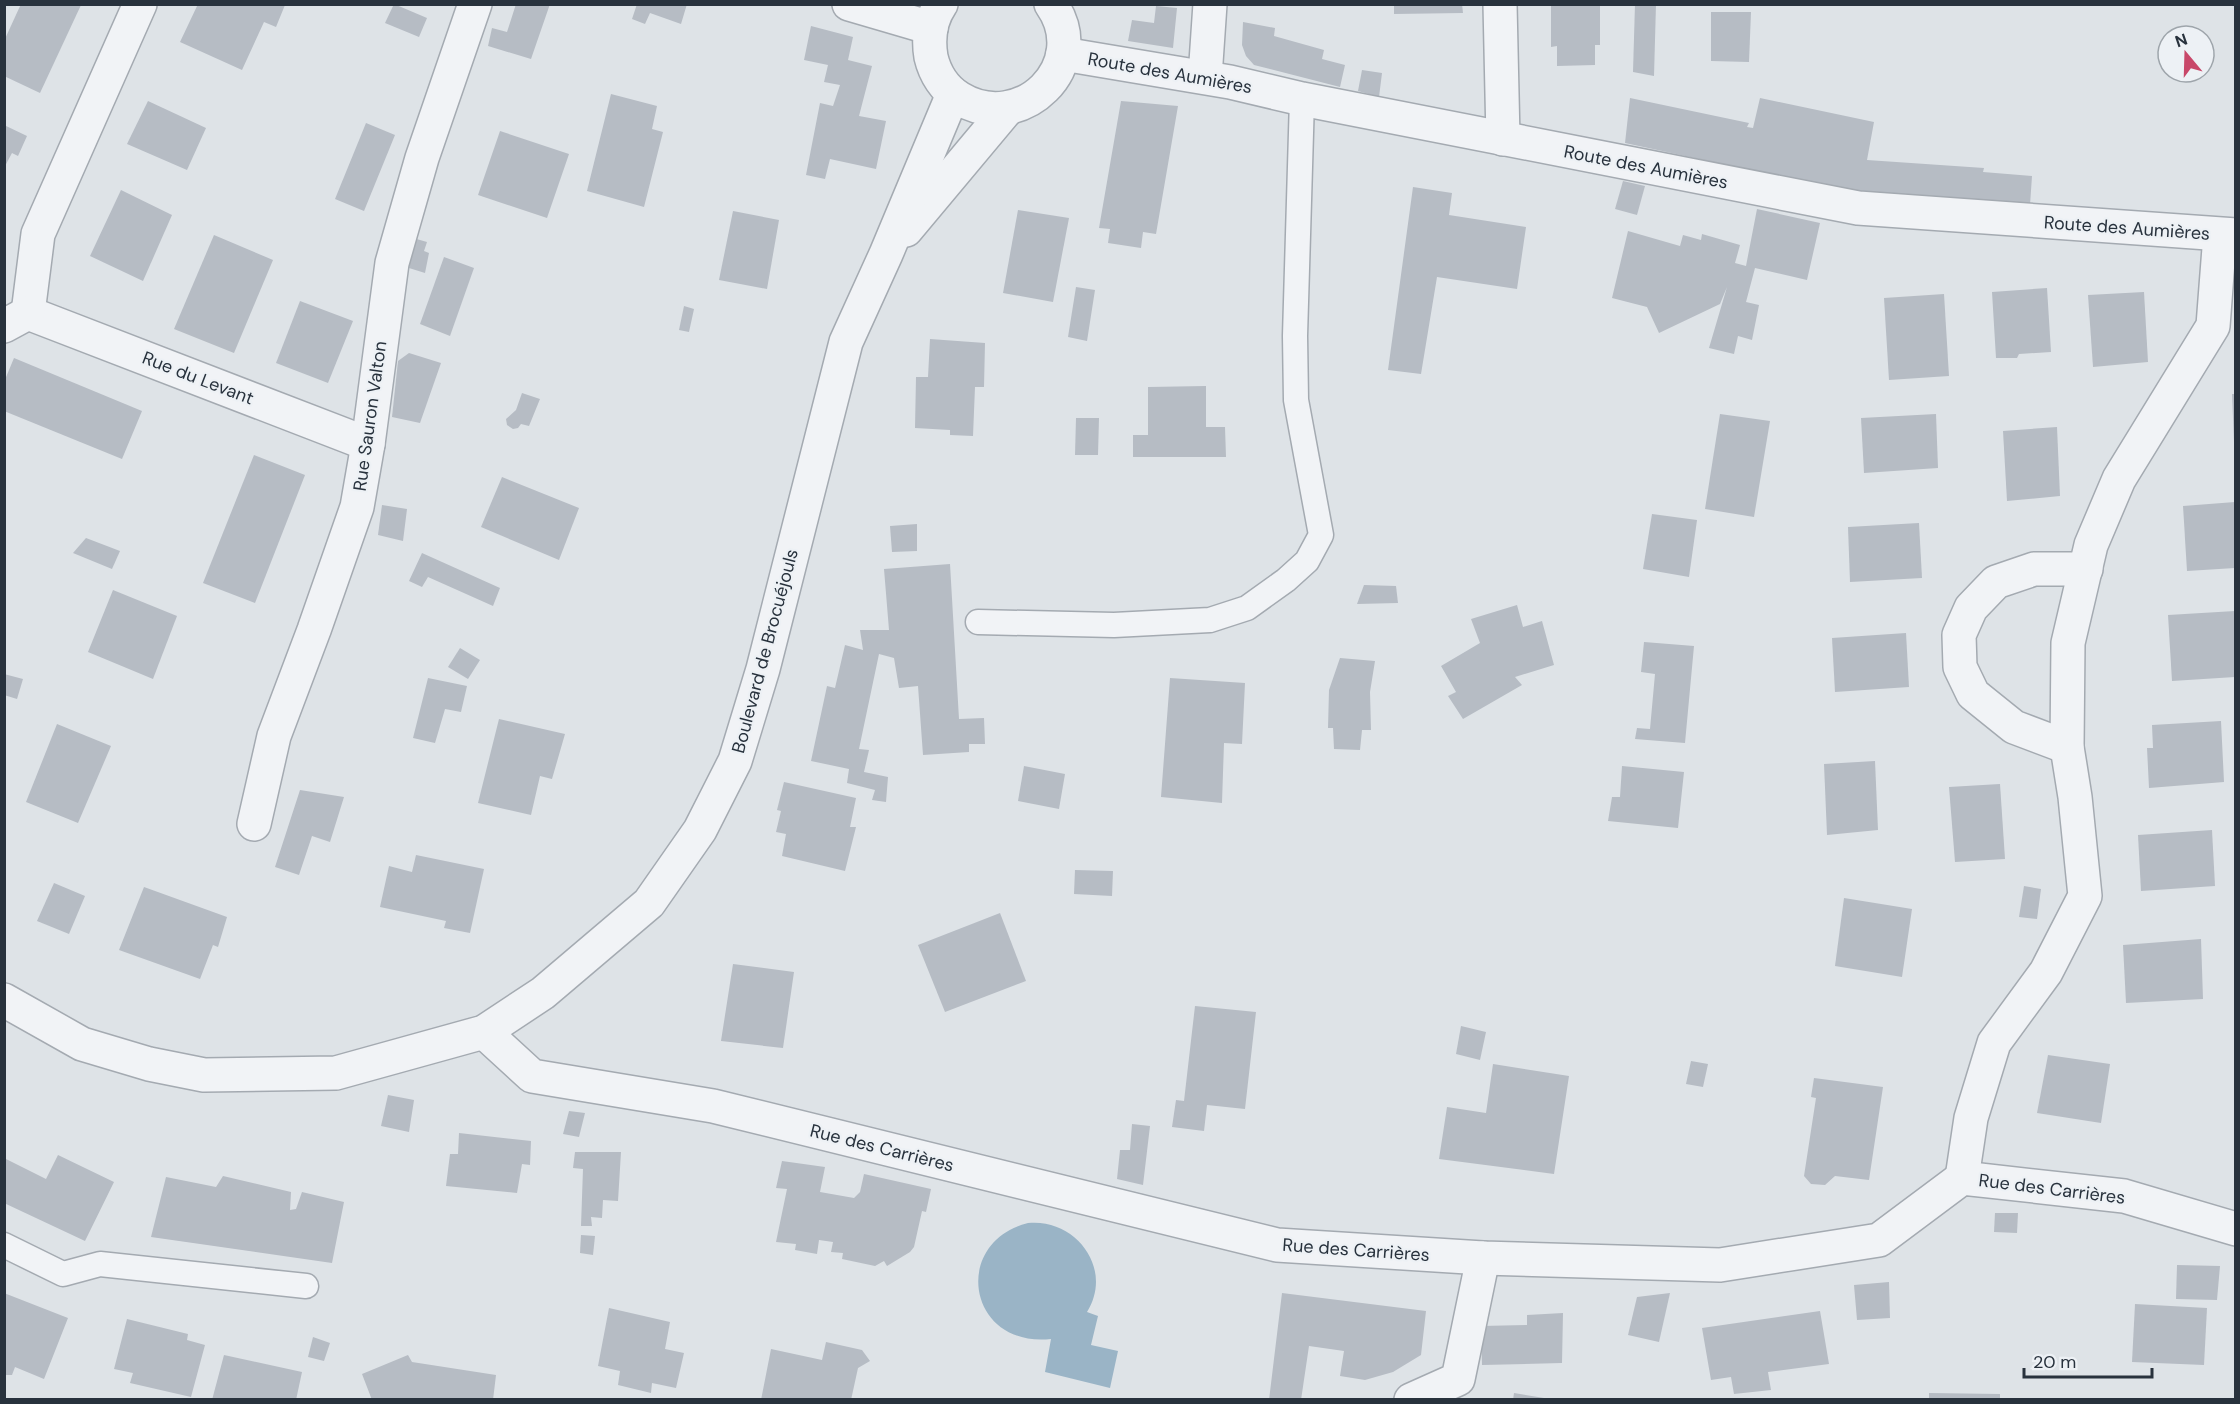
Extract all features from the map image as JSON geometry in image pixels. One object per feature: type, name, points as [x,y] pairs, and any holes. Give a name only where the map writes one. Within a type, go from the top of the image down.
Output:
[{"type":"street","name":"Rue du Levant","points":[[141,4],[38,234],[16,319],[368,444]]},
{"type":"street","name":"Rue Sauron Valton","points":[[254,824],[274,736],[357,507],[368,444],[392,263],[422,158],[475,4]]},
{"type":"street","points":[[849,4],[936,16],[929,46],[940,80],[953,94],[970,104],[989,109],[1008,108],[1028,102],[1045,90],[1057,73],[1063,54],[1063,33],[1055,7]]},
{"type":"street","points":[[1205,77],[1210,4]]},
{"type":"street","points":[[1500,4],[1503,139]]},
{"type":"street","name":"Route des Aumières","points":[[1063,54],[1205,77],[1302,99],[1858,208],[2228,235]]},
{"type":"street","name":"Boulevard de Brocuéjouls","points":[[4,1000],[82,1044],[149,1064],[204,1075],[336,1073],[484,1032],[543,993],[650,903],[700,830],[735,761],[763,669],[846,342],[886,254],[953,94]]},
{"type":"street","name":"Boulevard de Brocuéjouls","points":[[886,254],[1008,108]]},
{"type":"street","points":[[1962,1178],[1971,1118],[1995,1043],[2046,972],[2085,896],[2075,797],[2067,747],[2068,643],[2091,545],[2119,479],[2213,326],[2228,235]]},
{"type":"street","points":[[2067,747],[2014,727],[1973,694],[1960,667],[1959,635],[1971,608],[1996,582],[2034,569],[2086,569]]},
{"type":"street","name":"Rue des Carrières","points":[[484,1032],[532,1076],[713,1106],[1277,1245],[1484,1258],[1720,1266],[1879,1240],[1962,1178],[2124,1196],[2235,1229]]},
{"type":"street","points":[[1411,1400],[1458,1379],[1484,1258]]},
{"type":"lane","points":[[978,622],[1114,625],[1210,620],[1247,608],[1286,580],[1307,561],[1321,535],[1296,400],[1295,336],[1302,99]]},
{"type":"lane","points":[[4,1245],[63,1274],[100,1264],[306,1286]]},
{"type":"water","points":[[1028,1223],[1045,1224],[1061,1229],[1075,1238],[1086,1250],[1093,1264],[1096,1279],[1094,1296],[1087,1312],[1098,1316],[1091,1345],[1118,1351],[1110,1388],[1045,1372],[1051,1339],[1023,1337],[1001,1327],[987,1311],[979,1291],[979,1270],[987,1250],[1003,1234]]},
{"type":"building","points":[[21,4],[81,5],[40,93],[4,76],[4,41]]},
{"type":"building","points":[[198,4],[285,5],[276,27],[264,22],[242,70],[180,42]]},
{"type":"building","points":[[394,4],[427,18],[419,37],[385,23]]},
{"type":"building","points":[[516,4],[550,4],[531,59],[488,46],[492,28],[507,32]]},
{"type":"building","points":[[637,4],[687,4],[681,24],[650,13],[645,24],[632,19]]},
{"type":"building","points":[[1394,4],[1462,4],[1463,13],[1394,14]]},
{"type":"building","points":[[1551,4],[1600,4],[1600,45],[1595,45],[1595,65],[1557,66],[1557,46],[1551,47]]},
{"type":"building","points":[[1635,4],[1656,4],[1654,76],[1633,72]]},
{"type":"building","points":[[1156,6],[1177,8],[1173,48],[1128,41],[1132,20],[1154,23]]},
{"type":"building","points":[[1711,12],[1751,12],[1749,62],[1711,61]]},
{"type":"building","points":[[1243,22],[1275,28],[1274,36],[1324,50],[1322,59],[1345,65],[1340,87],[1254,65],[1246,56],[1242,45]]},
{"type":"building","points":[[811,26],[853,37],[848,60],[872,66],[859,116],[886,121],[876,169],[830,159],[825,179],[806,175],[820,103],[833,106],[840,85],[824,82],[828,65],[804,60]]},
{"type":"building","points":[[1362,70],[1382,73],[1379,97],[1358,91]]},
{"type":"building","points":[[611,94],[657,106],[652,129],[663,132],[644,207],[587,191]]},
{"type":"building","points":[[1630,98],[1749,123],[1747,127],[1753,128],[1760,98],[1874,122],[1867,160],[1984,168],[1983,172],[2032,176],[2030,205],[1863,194],[1625,143]]},
{"type":"building","points":[[148,101],[206,128],[187,170],[127,144]]},
{"type":"building","points":[[1121,101],[1178,106],[1156,234],[1143,232],[1141,248],[1108,243],[1110,229],[1099,228]]},
{"type":"building","points":[[366,123],[395,135],[364,211],[335,199]]},
{"type":"building","points":[[4,125],[27,136],[18,156],[12,153],[4,168]]},
{"type":"building","points":[[500,131],[569,154],[547,218],[478,195]]},
{"type":"building","points":[[1623,181],[1645,186],[1637,215],[1615,209]]},
{"type":"building","points":[[1413,187],[1452,193],[1449,215],[1526,227],[1517,289],[1437,277],[1421,374],[1388,370]]},
{"type":"building","points":[[121,190],[172,215],[143,281],[90,256]]},
{"type":"building","points":[[1757,209],[1820,223],[1807,280],[1755,268],[1746,302],[1759,305],[1752,340],[1738,336],[1734,354],[1709,348],[1727,287],[1720,304],[1659,333],[1647,307],[1612,298],[1628,231],[1680,246],[1683,235],[1701,240],[1702,234],[1740,245],[1735,263],[1746,266]]},
{"type":"building","points":[[1018,210],[1069,218],[1053,302],[1003,293]]},
{"type":"building","points":[[733,211],[779,220],[767,289],[719,280]]},
{"type":"building","points":[[214,235],[273,260],[234,353],[174,329]]},
{"type":"building","points":[[413,238],[427,242],[424,251],[429,253],[425,273],[409,268]]},
{"type":"building","points":[[444,257],[474,268],[450,336],[420,324]]},
{"type":"building","points":[[1076,287],[1095,290],[1087,341],[1068,337]]},
{"type":"building","points":[[2047,288],[2051,352],[2019,354],[2017,358],[1996,358],[1992,292]]},
{"type":"building","points":[[2144,292],[2148,362],[2093,367],[2088,295]]},
{"type":"building","points":[[1944,294],[1949,376],[1889,380],[1884,298]]},
{"type":"building","points":[[300,301],[353,321],[328,383],[276,363]]},
{"type":"building","points":[[684,306],[694,309],[689,332],[679,330]]},
{"type":"building","points":[[930,339],[985,343],[984,387],[975,387],[973,436],[950,435],[950,430],[915,428],[916,377],[928,377]]},
{"type":"building","points":[[409,353],[441,363],[420,423],[392,417],[398,361]]},
{"type":"building","points":[[14,358],[142,411],[122,459],[4,411],[4,382]]},
{"type":"building","points":[[1206,386],[1206,427],[1225,427],[1226,457],[1133,457],[1133,435],[1148,435],[1148,387]]},
{"type":"building","points":[[522,393],[540,399],[529,426],[521,424],[518,428],[513,429],[507,425],[506,419],[516,410]]},
{"type":"building","points":[[2232,394],[2235,394],[2235,442],[2234,442]]},
{"type":"building","points":[[1720,414],[1770,421],[1754,517],[1705,509]]},
{"type":"building","points":[[1936,414],[1938,468],[1864,473],[1861,418]]},
{"type":"building","points":[[1076,418],[1099,418],[1098,455],[1075,455]]},
{"type":"building","points":[[2057,427],[2060,496],[2007,501],[2003,431]]},
{"type":"building","points":[[254,455],[305,475],[255,603],[203,583]]},
{"type":"building","points":[[502,477],[579,508],[559,560],[481,527]]},
{"type":"building","points":[[2235,502],[2235,568],[2187,571],[2183,506]]},
{"type":"building","points":[[382,505],[407,509],[403,541],[378,535]]},
{"type":"building","points":[[1652,514],[1697,520],[1689,577],[1643,569]]},
{"type":"building","points":[[1919,523],[1922,578],[1850,582],[1848,527]]},
{"type":"building","points":[[917,524],[917,551],[892,552],[890,526]]},
{"type":"building","points":[[86,538],[120,551],[112,569],[73,553]]},
{"type":"building","points":[[422,553],[500,588],[493,606],[428,577],[422,587],[409,581]]},
{"type":"building","points":[[950,564],[959,719],[984,718],[985,744],[969,744],[969,752],[923,755],[918,686],[899,688],[894,658],[879,654],[859,749],[869,750],[864,772],[888,777],[886,802],[872,800],[875,790],[847,783],[849,769],[811,761],[827,686],[835,688],[845,645],[863,650],[860,630],[889,630],[884,569]]},
{"type":"building","points":[[1364,585],[1396,586],[1398,603],[1357,604]]},
{"type":"building","points":[[113,590],[177,616],[153,679],[88,652]]},
{"type":"building","points":[[1517,605],[1523,627],[1542,621],[1554,665],[1515,677],[1522,685],[1463,719],[1448,696],[1456,692],[1441,666],[1480,643],[1471,619]]},
{"type":"building","points":[[2235,611],[2235,677],[2172,681],[2168,615]]},
{"type":"building","points":[[1906,633],[1909,687],[1835,692],[1832,638]]},
{"type":"building","points":[[1644,642],[1694,646],[1685,743],[1635,739],[1637,728],[1650,729],[1655,674],[1641,672]]},
{"type":"building","points":[[460,648],[480,660],[468,679],[448,667]]},
{"type":"building","points":[[1340,658],[1375,661],[1370,692],[1371,730],[1362,730],[1360,750],[1334,749],[1333,728],[1328,728],[1329,690]]},
{"type":"building","points":[[4,674],[23,679],[17,699],[4,695]]},
{"type":"building","points":[[428,678],[467,686],[461,712],[445,709],[435,743],[413,738]]},
{"type":"building","points":[[1170,678],[1245,683],[1242,744],[1224,743],[1222,803],[1161,797]]},
{"type":"building","points":[[499,719],[565,734],[552,779],[540,776],[531,815],[478,803]]},
{"type":"building","points":[[2221,721],[2224,782],[2149,788],[2147,748],[2153,748],[2152,725]]},
{"type":"building","points":[[57,724],[111,746],[78,823],[26,802]]},
{"type":"building","points":[[1875,761],[1878,830],[1827,835],[1824,764]]},
{"type":"building","points":[[1024,766],[1065,774],[1059,809],[1018,801]]},
{"type":"building","points":[[1622,766],[1684,772],[1678,828],[1608,821],[1612,797],[1620,797]]},
{"type":"building","points":[[784,782],[856,798],[850,827],[856,827],[845,871],[782,856],[786,834],[776,832],[781,811],[777,810]]},
{"type":"building","points":[[2000,784],[2005,859],[1955,862],[1949,787]]},
{"type":"building","points":[[300,790],[344,797],[330,842],[312,836],[299,875],[275,867]]},
{"type":"building","points":[[2212,830],[2215,886],[2141,891],[2138,835]]},
{"type":"building","points":[[416,855],[484,869],[470,933],[444,928],[446,921],[380,907],[389,866],[412,872]]},
{"type":"building","points":[[1075,870],[1113,871],[1112,896],[1074,894]]},
{"type":"building","points":[[54,883],[85,896],[69,934],[37,921]]},
{"type":"building","points":[[2024,886],[2041,889],[2037,919],[2019,917]]},
{"type":"building","points":[[144,887],[227,917],[218,947],[213,945],[200,979],[119,950]]},
{"type":"building","points":[[1844,898],[1912,909],[1902,977],[1835,966]]},
{"type":"building","points":[[1000,913],[1026,981],[945,1012],[918,945]]},
{"type":"building","points":[[2201,939],[2203,999],[2126,1003],[2123,945]]},
{"type":"building","points":[[733,964],[794,972],[783,1048],[721,1041]]},
{"type":"building","points":[[1195,1006],[1256,1012],[1245,1109],[1207,1105],[1204,1131],[1172,1127],[1176,1100],[1184,1101]]},
{"type":"building","points":[[1461,1026],[1486,1032],[1480,1060],[1456,1054]]},
{"type":"building","points":[[2048,1055],[2110,1064],[2101,1123],[2037,1113]]},
{"type":"building","points":[[1691,1061],[1708,1064],[1703,1087],[1686,1084]]},
{"type":"building","points":[[1493,1064],[1569,1076],[1554,1174],[1439,1159],[1447,1107],[1486,1113]]},
{"type":"building","points":[[1814,1078],[1883,1087],[1869,1180],[1835,1176],[1825,1185],[1811,1184],[1804,1176],[1816,1098],[1811,1097]]},
{"type":"building","points":[[388,1095],[414,1100],[409,1132],[381,1126]]},
{"type":"building","points":[[569,1111],[585,1113],[579,1137],[563,1134]]},
{"type":"building","points":[[1132,1124],[1150,1126],[1143,1185],[1117,1179],[1120,1150],[1130,1150]]},
{"type":"building","points":[[459,1133],[531,1141],[530,1165],[522,1164],[517,1193],[446,1186],[450,1154],[458,1154]]},
{"type":"building","points":[[575,1152],[621,1152],[618,1201],[603,1200],[602,1218],[591,1217],[592,1226],[581,1226],[583,1169],[573,1168]]},
{"type":"building","points":[[58,1155],[114,1182],[85,1241],[4,1203],[4,1158],[46,1179]]},
{"type":"building","points":[[782,1161],[825,1167],[820,1192],[854,1198],[860,1192],[864,1174],[931,1189],[926,1212],[922,1211],[914,1247],[887,1266],[884,1261],[875,1266],[842,1259],[843,1253],[831,1252],[833,1242],[819,1240],[817,1254],[795,1250],[796,1244],[776,1242],[787,1189],[776,1188]]},
{"type":"building","points":[[223,1176],[291,1192],[290,1210],[296,1209],[302,1192],[344,1202],[332,1263],[151,1237],[166,1177],[216,1187]]},
{"type":"building","points":[[1995,1213],[2018,1213],[2017,1233],[1994,1232]]},
{"type":"building","points":[[581,1235],[595,1236],[593,1255],[580,1253]]},
{"type":"building","points":[[2177,1265],[2220,1266],[2217,1300],[2176,1299]]},
{"type":"building","points":[[1889,1282],[1890,1318],[1857,1320],[1854,1285]]},
{"type":"building","points":[[4,1293],[68,1318],[44,1379],[15,1367],[12,1375],[4,1375]]},
{"type":"building","points":[[1282,1293],[1426,1311],[1421,1355],[1393,1372],[1365,1380],[1340,1376],[1344,1351],[1309,1346],[1301,1400],[1269,1400]]},
{"type":"building","points":[[1670,1293],[1659,1342],[1628,1335],[1637,1297]]},
{"type":"building","points":[[2135,1304],[2207,1308],[2204,1365],[2132,1362]]},
{"type":"building","points":[[609,1308],[670,1322],[665,1349],[684,1353],[676,1388],[652,1383],[651,1393],[618,1385],[620,1371],[598,1366]]},
{"type":"building","points":[[1820,1311],[1829,1364],[1768,1372],[1771,1390],[1734,1394],[1731,1377],[1711,1380],[1702,1328]]},
{"type":"building","points":[[1563,1313],[1562,1363],[1482,1365],[1481,1326],[1527,1325],[1527,1315]]},
{"type":"building","points":[[127,1319],[188,1334],[187,1340],[205,1345],[191,1397],[130,1383],[133,1373],[114,1369]]},
{"type":"building","points":[[313,1337],[330,1343],[324,1361],[308,1357]]},
{"type":"building","points":[[826,1342],[862,1350],[870,1361],[858,1368],[851,1400],[761,1400],[771,1349],[822,1360]]},
{"type":"building","points":[[224,1355],[302,1372],[296,1400],[212,1400]]},
{"type":"building","points":[[408,1355],[412,1362],[496,1375],[493,1400],[372,1400],[362,1374]]},
{"type":"building","points":[[1514,1393],[1544,1398],[1544,1400],[1513,1400]]},
{"type":"building","points":[[1929,1393],[2000,1394],[2000,1400],[1929,1400]]}]
